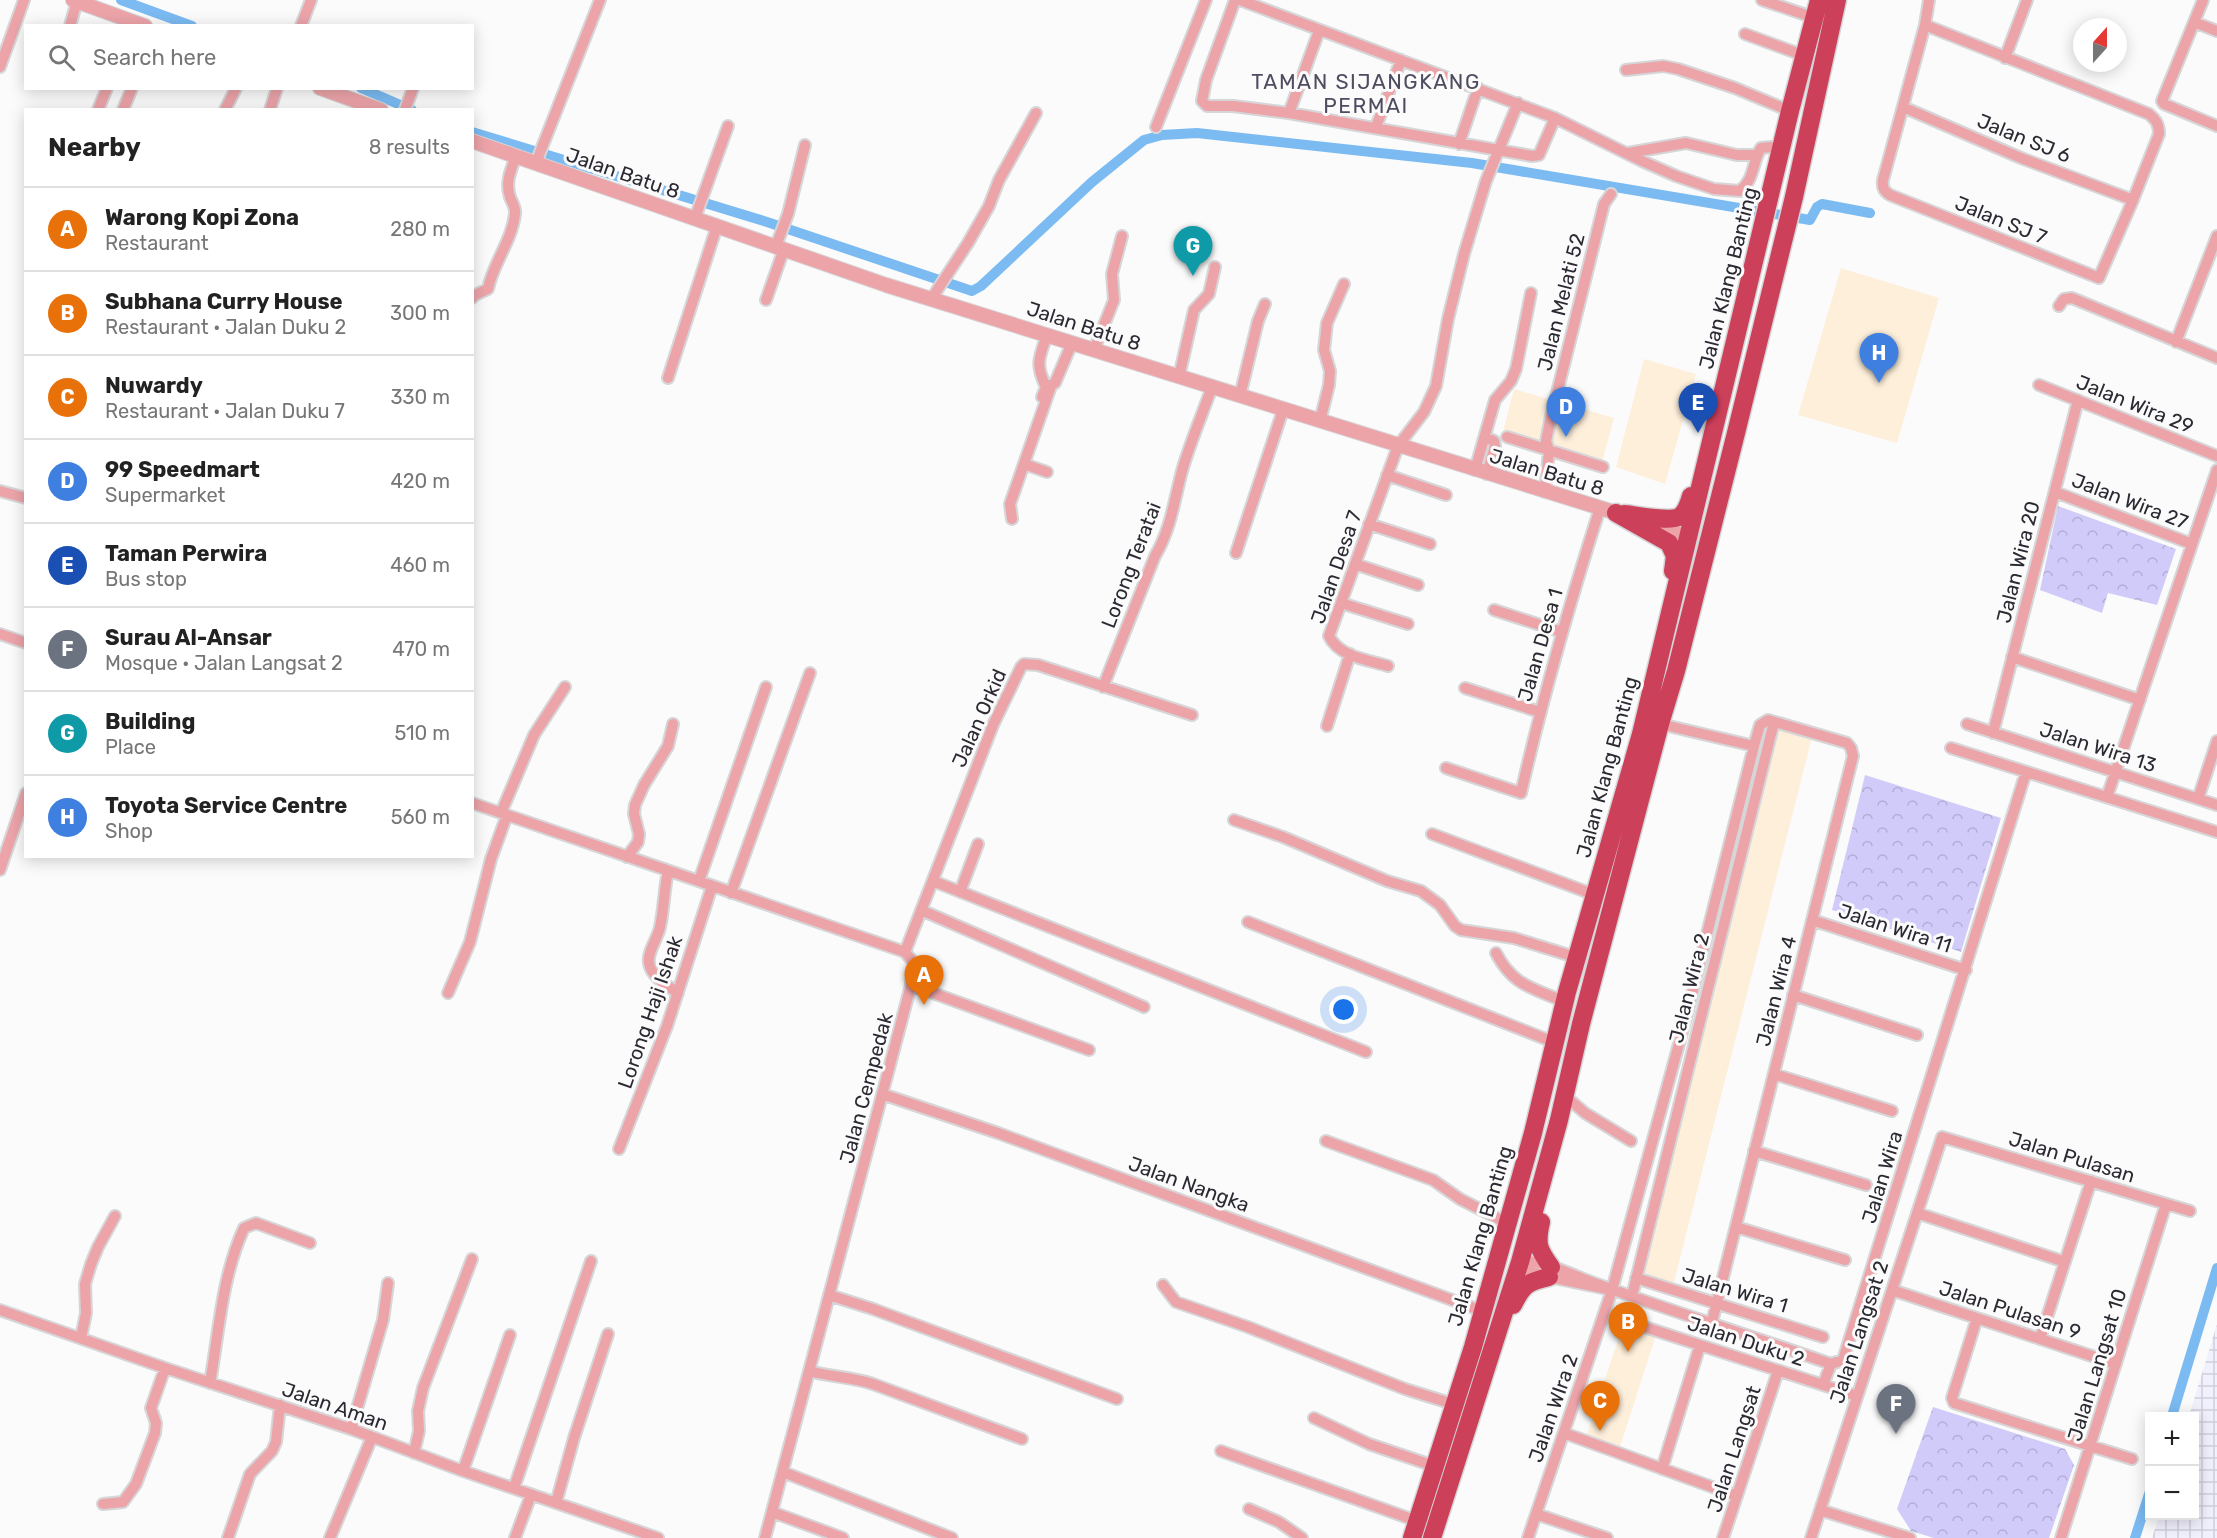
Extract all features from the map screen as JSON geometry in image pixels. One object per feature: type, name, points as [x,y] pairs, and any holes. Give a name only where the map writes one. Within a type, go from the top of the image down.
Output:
[{"type":"highway","name":"Jalan Klang Banting","points":[[1414,1529],[1473,1347],[1533,1133],[1565,1002],[1641,734],[1790,111],[1819,0]]},
{"type":"highway","name":"Jalan Klang Banting","points":[[1431,1538],[1484,1380],[1520,1262],[1558,1120],[1723,488],[1794,197],[1837,0]]},
{"type":"highway","points":[[1608,511],[1668,519],[1684,513],[1718,412]]},
{"type":"highway","points":[[1676,671],[1679,634],[1696,562],[1695,549],[1688,537],[1698,533],[1705,525],[1714,493],[1723,488]]},
{"type":"highway","points":[[1608,511],[1664,539],[1669,543],[1675,556],[1655,673]]},
{"type":"highway","points":[[1484,1380],[1521,1289],[1532,1280],[1550,1272],[1539,1250],[1538,1240],[1552,1177],[1558,1120]]},
{"type":"highway","points":[[1520,1262],[1511,1246],[1533,1133]]},
{"type":"highway","points":[[1473,1347],[1503,1270],[1511,1263],[1520,1262]]},
{"type":"street","points":[[0,67],[24,0]]},
{"type":"street","points":[[302,24],[311,0]]},
{"type":"street","points":[[539,160],[600,0]]},
{"type":"street","points":[[1156,127],[1206,0]]},
{"type":"street","points":[[1235,0],[1206,80],[1202,101],[1207,106],[1233,106],[1289,113],[1376,127],[1497,154],[1532,156],[1539,154],[1555,118]]},
{"type":"street","points":[[1240,0],[1555,118],[1642,161],[1714,189],[1740,190],[1747,185],[1754,170],[1756,155],[1765,146],[1782,152]]},
{"type":"street","points":[[1762,0],[1815,18]]},
{"type":"street","points":[[1902,107],[1925,26],[1929,0]]},
{"type":"street","points":[[2005,58],[2027,0]]},
{"type":"street","points":[[2203,0],[2163,103],[2217,126]]},
{"type":"street","points":[[70,24],[75,1],[118,21],[134,24]]},
{"type":"street","points":[[2194,22],[2217,31]]},
{"type":"street","points":[[1925,26],[2149,114],[2157,122],[2159,134],[2133,200]]},
{"type":"street","points":[[1289,113],[1319,31]]},
{"type":"street","points":[[1745,34],[1805,56]]},
{"type":"street","points":[[1376,127],[1401,60]]},
{"type":"street","points":[[1626,70],[1663,66],[1678,69],[1735,88],[1790,111]]},
{"type":"street","points":[[1458,144],[1478,88]]},
{"type":"street","points":[[99,108],[106,90]]},
{"type":"street","points":[[124,108],[131,90]]},
{"type":"street","points":[[226,108],[235,90]]},
{"type":"street","points":[[271,108],[276,90]]},
{"type":"street","points":[[326,90],[375,108]]},
{"type":"street","points":[[406,108],[412,92]]},
{"type":"street","name":"Jalan Desa 7","points":[[1388,666],[1339,649],[1329,636],[1398,446],[1424,412],[1436,386],[1450,308],[1485,181],[1518,104]]},
{"type":"street","name":"Jalan SJ 7","points":[[1902,107],[1882,180],[1882,187],[1890,195],[2099,278],[2133,200]]},
{"type":"street","name":"Jalan SJ 6","points":[[1902,107],[2021,158],[2133,200]]},
{"type":"street","points":[[936,293],[989,206],[999,180],[1036,113]]},
{"type":"street","points":[[697,213],[728,126]]},
{"type":"street","name":"Jalan Batu 8","points":[[474,142],[516,156],[539,160],[697,213],[717,226],[780,244],[886,285],[936,293],[1047,335],[1688,537]]},
{"type":"street","points":[[1628,153],[1668,144],[1686,143],[1737,155],[1756,155]]},
{"type":"street","points":[[766,300],[805,146]]},
{"type":"street","points":[[474,296],[488,289],[490,277],[512,228],[516,212],[508,186],[508,176],[516,156]]},
{"type":"street","name":"Jalan Melati 52","points":[[1545,492],[1549,450],[1546,441],[1550,421],[1604,204],[1611,194]]},
{"type":"street","points":[[668,378],[717,226]]},
{"type":"street","points":[[1094,350],[1114,300],[1112,274],[1122,236]]},
{"type":"street","points":[[2176,342],[2212,262],[2217,236]]},
{"type":"street","points":[[1179,377],[1194,310],[1209,294],[1215,267]]},
{"type":"street","points":[[1320,421],[1329,385],[1330,371],[1324,350],[1327,323],[1344,284]]},
{"type":"street","points":[[1481,472],[1495,446],[1494,441],[1485,437],[1495,400],[1511,381],[1516,369],[1531,293]]},
{"type":"street","points":[[2058,306],[2064,299],[2072,298],[2217,358]]},
{"type":"street","points":[[1240,396],[1258,321],[1265,304]]},
{"type":"street","points":[[1047,335],[1037,361],[1040,373],[1049,386]]},
{"type":"street","points":[[1031,427],[1049,386],[1059,375],[1072,343]]},
{"type":"street","name":"Jalan Wira 29","points":[[2039,385],[2217,456]]},
{"type":"street","points":[[1012,519],[1010,504],[1049,386]]},
{"type":"street","name":"Lorong Teratai","points":[[1102,687],[1155,556],[1168,531],[1183,469],[1212,387]]},
{"type":"street","name":"Jalan Wira 20","points":[[1993,733],[2078,400]]},
{"type":"street","points":[[1236,553],[1283,410]]},
{"type":"street","points":[[1507,437],[1603,467]]},
{"type":"street","points":[[1024,464],[1047,472]]},
{"type":"street","points":[[2107,797],[2217,470]]},
{"type":"street","points":[[1387,475],[1446,495]]},
{"type":"street","points":[[0,491],[24,497]]},
{"type":"street","name":"Jalan Wira 27","points":[[2055,492],[2192,544]]},
{"type":"street","name":"Jalan Desa 1","points":[[1446,768],[1521,793],[1540,712],[1590,540],[1608,511]]},
{"type":"street","points":[[1370,524],[1430,544]]},
{"type":"street","points":[[1355,564],[1418,585]]},
{"type":"street","points":[[1341,603],[1408,624]]},
{"type":"street","points":[[1494,610],[1562,632]]},
{"type":"street","points":[[0,634],[24,643]]},
{"type":"street","points":[[1327,726],[1350,654]]},
{"type":"street","points":[[2012,657],[2140,700]]},
{"type":"street","name":"Jalan Orkid","points":[[905,952],[993,726],[1021,667],[1028,664],[1038,665],[1192,714]]},
{"type":"street","points":[[731,893],[810,673]]},
{"type":"street","points":[[448,993],[470,942],[490,859],[504,814],[534,735],[565,687]]},
{"type":"street","points":[[699,881],[766,687]]},
{"type":"street","points":[[1465,688],[1540,712]]},
{"type":"street","points":[[1612,1290],[1686,1018],[1754,746],[1760,725],[1768,720],[1774,722]]},
{"type":"street","name":"Jalan Wira 4","points":[[1712,1322],[1852,752],[1847,743],[1774,722]]},
{"type":"street","name":"Jalan Wira 2","points":[[1632,1296],[1774,722]]},
{"type":"street","points":[[627,857],[638,842],[635,806],[644,785],[668,746],[673,724]]},
{"type":"street","points":[[1660,724],[1754,746]]},
{"type":"street","name":"Jalan Wira 13","points":[[1967,724],[2217,805]]},
{"type":"street","points":[[2198,799],[2217,741]]},
{"type":"street","points":[[1951,748],[2217,832]]},
{"type":"street","name":"Jalan Wira","points":[[1831,1364],[1843,1360],[1848,1347],[2026,772]]},
{"type":"street","points":[[0,870],[24,799]]},
{"type":"street","points":[[474,804],[905,952]]},
{"type":"street","points":[[1234,820],[1283,837],[1387,881],[1421,891],[1440,905],[1455,926],[1461,930],[1514,938],[1578,958]]},
{"type":"street","points":[[1432,834],[1595,895]]},
{"type":"street","points":[[960,892],[978,844]]},
{"type":"street","points":[[668,871],[660,926],[649,958],[649,965],[659,979],[678,993]]},
{"type":"street","points":[[933,881],[1366,1052]]},
{"type":"street","name":"Lorong Haji Ishak","points":[[619,1149],[678,993],[712,886]]},
{"type":"street","points":[[921,910],[1144,1007]]},
{"type":"street","name":"Jalan Wira 11","points":[[1812,920],[1966,970]]},
{"type":"street","points":[[1248,922],[1556,1043]]},
{"type":"street","name":"Jalan Cempedak","points":[[765,1538],[911,985],[914,963],[905,952]]},
{"type":"street","points":[[1496,953],[1504,969],[1516,980],[1565,1002]]},
{"type":"street","points":[[911,985],[1089,1050]]},
{"type":"street","points":[[1793,995],[1917,1035]]},
{"type":"street","points":[[1774,1074],[1893,1111]]},
{"type":"street","name":"Jalan Nangka","points":[[882,1095],[1009,1137],[1482,1311]]},
{"type":"street","points":[[1564,1095],[1585,1113],[1631,1141]]},
{"type":"street","name":"Jalan Pulasan","points":[[1942,1137],[2190,1211]]},
{"type":"street","name":"Jalan Langsat 2","points":[[1811,1538],[1942,1137]]},
{"type":"street","points":[[1326,1141],[1433,1180],[1461,1199],[1507,1223]]},
{"type":"street","points":[[1754,1151],[1866,1185]]},
{"type":"street","points":[[2040,1339],[2091,1181]]},
{"type":"street","name":"Jalan Langsat 10","points":[[2061,1538],[2166,1204]]},
{"type":"street","points":[[1917,1213],[2065,1262]]},
{"type":"street","points":[[81,1338],[87,1313],[85,1284],[91,1264],[115,1216]]},
{"type":"street","points":[[210,1383],[226,1279],[236,1245],[244,1228],[256,1223],[310,1243]]},
{"type":"street","points":[[1736,1227],[1845,1260]]},
{"type":"street","points":[[414,1452],[419,1431],[418,1411],[423,1388],[472,1259]]},
{"type":"street","points":[[1520,1262],[1526,1260],[1550,1272],[1712,1322],[1831,1364],[1823,1385]]},
{"type":"street","points":[[516,1480],[591,1261]]},
{"type":"street","name":"Jalan Wira 1","points":[[1636,1278],[1823,1337]]},
{"type":"street","points":[[351,1429],[383,1320],[388,1283]]},
{"type":"street","points":[[1163,1285],[1176,1302],[1258,1331],[1405,1389],[1453,1404]]},
{"type":"street","name":"Jalan WIra 2","points":[[1528,1538],[1612,1290]]},
{"type":"street","name":"Jalan Pulasan 9","points":[[1892,1290],[2116,1364]]},
{"type":"street","points":[[830,1295],[1117,1399]]},
{"type":"street","name":"Jalan Aman","points":[[0,1310],[414,1452],[516,1480],[531,1495],[559,1495],[658,1538]]},
{"type":"street","points":[[1977,1318],[1952,1398],[1954,1403],[2132,1459]]},
{"type":"street","name":"Jalan Duku 2","points":[[1623,1320],[1857,1396]]},
{"type":"street","points":[[559,1495],[574,1438],[608,1334]]},
{"type":"street","points":[[464,1467],[510,1335]]},
{"type":"street","points":[[1662,1469],[1700,1345]]},
{"type":"street","points":[[103,1504],[123,1502],[136,1484],[155,1433],[156,1423],[151,1408],[165,1368]]},
{"type":"street","points":[[809,1371],[829,1376],[856,1378],[1022,1439]]},
{"type":"street","name":"Jalan Langsat","points":[[1723,1538],[1778,1371]]},
{"type":"street","points":[[228,1538],[250,1474],[272,1451],[276,1442],[280,1405]]},
{"type":"street","points":[[1314,1418],[1369,1444],[1434,1466]]},
{"type":"street","points":[[1564,1433],[1737,1496]]},
{"type":"street","points":[[330,1538],[372,1437]]},
{"type":"street","points":[[1221,1450],[1414,1529]]},
{"type":"street","points":[[783,1472],[952,1538]]},
{"type":"street","points":[[515,1538],[531,1495]]},
{"type":"street","points":[[1249,1509],[1279,1522],[1302,1538]]},
{"type":"street","points":[[1820,1509],[1910,1538]]},
{"type":"street","points":[[772,1512],[843,1538]]},
{"type":"street","points":[[1536,1514],[1607,1538]]},
{"type":"shaded area","points":[[1841,268],[1939,298],[1897,443],[1798,415]]},
{"type":"shaded area","points":[[1644,359],[1696,374],[1665,484],[1616,467]]},
{"type":"shaded area","points":[[1514,389],[1614,418],[1602,462],[1503,432]]},
{"type":"shaded area","points":[[1776,727],[1812,737],[1673,1286],[1640,1275]]},
{"type":"shaded area","points":[[1623,1324],[1656,1335],[1619,1450],[1586,1437]]},
{"type":"shaded area","points":[[2217,1324],[2217,1538],[2152,1538],[2158,1520],[2199,1520],[2199,1412],[2190,1412]]},
{"type":"green space","points":[[2058,506],[2176,549],[2157,605],[2108,593],[2102,613],[2040,590]]},
{"type":"green space","points":[[1865,775],[2001,818],[1961,952],[1832,910]]},
{"type":"green space","points":[[1933,1407],[2065,1449],[2074,1465],[2049,1538],[1934,1538],[1911,1531],[1897,1509]]},
{"type":"waterway","points":[[121,0],[187,24]]},
{"type":"waterway","points":[[366,90],[407,108]]},
{"type":"waterway","points":[[474,133],[767,222],[972,291],[981,286],[1092,182],[1144,140],[1162,135],[1197,133],[1472,163],[1810,220],[1817,207],[1822,204],[1870,213]]},
{"type":"waterway","points":[[2173,1412],[2217,1268]]},
{"type":"waterway","points":[[2135,1538],[2145,1507]]},
{"type":"place","name":"Building","points":[[1193,276]]},
{"type":"place","name":"Toyota Service Centre","points":[[1879,383]]},
{"type":"place","name":"Taman Perwira","points":[[1698,433]]},
{"type":"place","name":"99 Speedmart","points":[[1566,437]]},
{"type":"place","name":"Warong Kopi Zona","points":[[924,1005]]},
{"type":"place","name":"Subhana Curry House","points":[[1628,1352]]},
{"type":"place","name":"Nuwardy","points":[[1600,1431]]},
{"type":"place","name":"Surau Al-Ansar","points":[[1896,1434]]},
{"type":"district","name":"TAMAN SIJANGKANG PERMAI","points":[[1366,93]]}]
